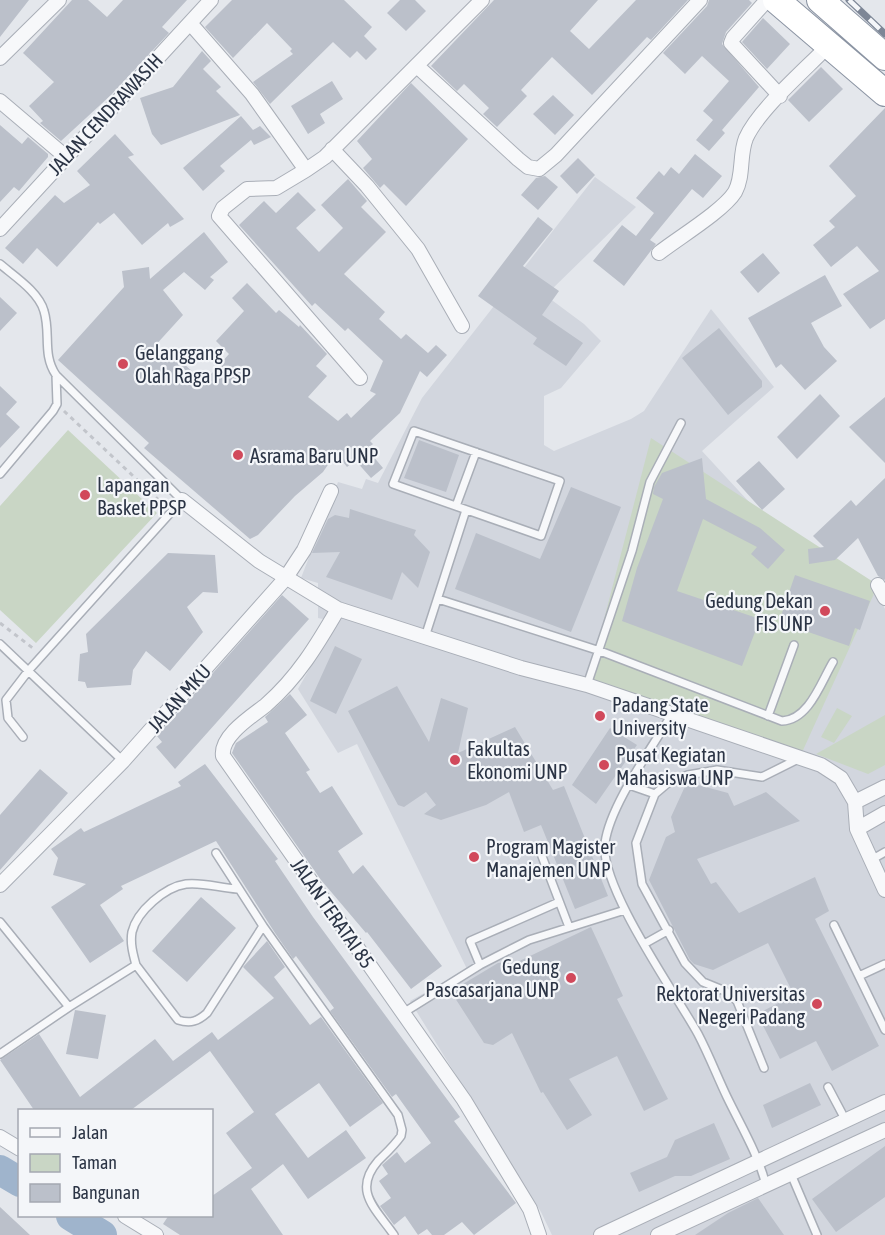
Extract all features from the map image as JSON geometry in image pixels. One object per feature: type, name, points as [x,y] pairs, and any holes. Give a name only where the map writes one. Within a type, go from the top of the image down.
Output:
[{"type":"highway","points":[[776,0],[885,93]]},
{"type":"highway","points":[[807,27],[822,2],[885,57]]},
{"type":"street","points":[[0,58],[59,0]]},
{"type":"street","name":"JALAN CENDRAWASIH","points":[[0,229],[211,0]]},
{"type":"street","points":[[360,378],[219,216],[223,208],[247,189],[276,188],[306,170],[332,149],[482,0]]},
{"type":"street","points":[[417,66],[518,159],[528,167],[539,169],[556,155],[700,0]]},
{"type":"street","points":[[767,0],[731,43],[780,96]]},
{"type":"street","points":[[190,23],[252,94],[306,170]]},
{"type":"street","points":[[659,253],[728,200],[735,191],[747,136],[780,96],[829,45]]},
{"type":"street","points":[[0,101],[66,157]]},
{"type":"street","points":[[332,149],[367,186],[418,249],[462,326]]},
{"type":"street","name":"JALAN MKU","points":[[0,885],[123,761],[285,579],[304,550],[331,491]]},
{"type":"street","points":[[182,500],[285,579],[338,609],[521,668],[587,685],[821,765],[841,778],[855,802],[857,828],[885,890]]},
{"type":"street","points":[[878,585],[885,598]]},
{"type":"street","name":"JALAN TERATAI 85","points":[[338,609],[301,670],[287,687],[225,742],[223,756],[464,1100],[530,1209],[539,1235]]},
{"type":"street","points":[[855,802],[885,787]]},
{"type":"street","points":[[857,828],[885,813]]},
{"type":"street","points":[[601,1235],[885,1102]]},
{"type":"street","points":[[658,1235],[885,1130]]},
{"type":"street","points":[[0,1137],[18,1148]]},
{"type":"street","points":[[128,1217],[156,1235]]},
{"type":"lane","points":[[0,264],[42,304],[47,334],[46,351],[49,364],[56,375],[182,500],[29,670],[6,700],[8,718],[23,737]]},
{"type":"lane","points":[[0,474],[44,424],[57,404],[56,375]]},
{"type":"lane","points":[[587,685],[632,551],[650,482],[681,423]]},
{"type":"lane","points":[[414,431],[560,481],[541,536],[456,506],[393,484],[414,431]]},
{"type":"lane","points":[[456,506],[476,452]]},
{"type":"lane","points":[[425,637],[466,510]]},
{"type":"lane","points":[[438,600],[600,651],[783,721],[796,719],[801,715],[833,662]]},
{"type":"lane","points":[[0,644],[123,761]]},
{"type":"lane","points":[[768,716],[794,645]]},
{"type":"lane","points":[[672,714],[611,822],[604,845],[608,867],[625,910],[698,1035],[758,1161],[766,1185]]},
{"type":"lane","points":[[765,1068],[737,1001],[730,994],[700,979],[685,963],[642,884],[636,843],[655,794],[668,783],[688,775],[717,771],[762,777],[799,759]]},
{"type":"lane","points":[[630,785],[655,794]]},
{"type":"lane","points":[[540,851],[569,927]]},
{"type":"lane","points":[[871,860],[885,852]]},
{"type":"lane","points":[[216,853],[263,926],[398,1115],[402,1130],[401,1136],[372,1169],[365,1186],[367,1195],[394,1235]]},
{"type":"lane","points":[[237,888],[188,884],[170,889],[143,914],[133,930],[132,951],[136,965],[172,1015],[188,1023],[200,1019],[207,1013],[263,926]]},
{"type":"lane","points":[[480,965],[470,941],[559,902]]},
{"type":"lane","points":[[403,1013],[480,965],[529,940],[625,910]]},
{"type":"lane","points":[[0,922],[69,1007]]},
{"type":"lane","points":[[834,925],[885,1030]]},
{"type":"lane","points":[[644,944],[669,930]]},
{"type":"lane","points":[[860,976],[885,964]]},
{"type":"lane","points":[[0,1054],[136,965]]},
{"type":"lane","points":[[828,1087],[846,1121]]},
{"type":"lane","points":[[791,1174],[817,1235]]},
{"type":"path","points":[[56,399],[65,411],[172,512]]},
{"type":"path","points":[[0,623],[28,647],[36,650]]},
{"type":"shaded area","name":"Padang State University","points":[[595,177],[636,207],[549,292],[549,298],[584,324],[601,341],[561,388],[544,396],[544,445],[554,451],[631,419],[644,411],[711,309],[774,387],[702,451],[810,568],[879,597],[885,609],[885,1235],[552,1235],[541,1212],[410,1001],[467,969],[357,744],[338,753],[298,689],[336,622],[318,618],[318,583],[301,578],[338,482],[362,489],[366,479],[378,483],[422,398]]},
{"type":"green space","points":[[68,430],[157,513],[36,643],[0,610],[0,506]]},
{"type":"green space","points":[[651,438],[878,585],[799,759],[587,685]]},
{"type":"green space","points":[[837,708],[852,716],[834,743],[821,737]]},
{"type":"green space","points":[[885,715],[885,765],[868,774],[816,754]]},
{"type":"building","points":[[0,0],[29,0],[0,37]]},
{"type":"building","points":[[72,0],[88,0],[107,17],[123,0],[187,0],[162,27],[169,33],[111,95],[61,141],[40,123],[43,121],[29,106],[54,82],[23,53]]},
{"type":"building","points":[[232,0],[344,0],[372,27],[364,36],[377,49],[366,60],[357,51],[350,58],[333,42],[270,104],[253,82],[293,54],[290,51],[292,49],[267,23],[233,58],[205,27]]},
{"type":"building","points":[[400,0],[415,0],[426,11],[406,31],[387,13]]},
{"type":"building","points":[[494,0],[598,0],[570,31],[589,49],[636,0],[688,0],[651,40],[647,37],[592,95],[552,57],[521,90],[527,96],[497,127],[483,114],[489,108],[464,84],[457,91],[431,66]]},
{"type":"building","points":[[709,0],[749,0],[752,3],[726,32],[722,44],[759,87],[722,130],[725,133],[709,151],[696,140],[713,120],[703,111],[729,81],[702,56],[685,74],[663,53],[707,6]]},
{"type":"building","points":[[763,18],[790,44],[767,69],[742,42]]},
{"type":"building","points":[[202,51],[211,61],[203,69],[221,87],[216,91],[240,115],[161,145],[152,134],[140,98],[173,87]]},
{"type":"building","points":[[821,67],[843,89],[809,122],[788,100]]},
{"type":"building","points":[[332,81],[343,99],[320,114],[325,123],[308,134],[291,106]]},
{"type":"building","points":[[411,83],[468,139],[406,206],[384,184],[380,188],[363,168],[372,159],[357,141]]},
{"type":"building","points":[[553,95],[574,115],[555,135],[533,114]]},
{"type":"building","points":[[885,108],[885,319],[870,329],[843,294],[879,271],[857,246],[831,267],[813,245],[835,227],[829,221],[856,196],[829,166]]},
{"type":"building","points":[[241,116],[253,130],[260,126],[271,137],[254,145],[251,140],[220,166],[225,171],[203,191],[183,168]]},
{"type":"building","points":[[0,125],[22,144],[28,137],[48,154],[48,157],[19,191],[14,187],[0,202]]},
{"type":"building","points":[[115,134],[134,155],[128,157],[184,219],[170,227],[168,223],[142,245],[114,213],[100,224],[98,222],[57,267],[37,248],[23,264],[5,248],[55,195],[64,203],[90,185],[77,171]]},
{"type":"building","points":[[695,154],[722,176],[703,198],[692,189],[650,240],[656,244],[624,286],[593,261],[622,225],[636,236],[654,213],[636,198],[659,171],[664,176],[671,167],[679,174]]},
{"type":"building","points":[[578,158],[595,175],[577,194],[560,176]]},
{"type":"building","points":[[545,176],[558,187],[538,210],[521,195],[536,178]]},
{"type":"building","points":[[348,179],[367,201],[361,207],[386,232],[344,274],[385,312],[379,319],[401,339],[406,334],[428,353],[436,345],[447,355],[427,377],[420,371],[400,413],[370,441],[373,444],[367,449],[383,468],[371,478],[355,460],[347,467],[336,453],[323,472],[295,496],[258,535],[250,539],[144,448],[149,443],[58,360],[124,287],[122,271],[149,267],[150,279],[204,232],[228,262],[210,277],[214,280],[205,290],[184,272],[163,290],[183,315],[153,348],[167,362],[174,355],[204,382],[229,354],[216,341],[244,311],[232,298],[247,283],[276,313],[279,310],[299,327],[300,325],[327,354],[316,366],[327,376],[308,397],[338,421],[347,413],[351,418],[376,394],[370,391],[383,361],[348,328],[345,331],[315,303],[312,306],[239,225],[264,201],[276,213],[298,192],[316,210],[296,228],[319,252],[343,228],[321,205]]},
{"type":"building","points":[[538,217],[553,229],[523,266],[559,291],[542,315],[583,343],[566,366],[533,344],[537,338],[478,296]]},
{"type":"building","points":[[763,253],[780,273],[758,293],[740,272]]},
{"type":"building","points":[[825,275],[842,306],[811,323],[824,347],[837,361],[805,390],[781,364],[776,368],[748,318]]},
{"type":"building","points":[[0,297],[17,313],[0,331]]},
{"type":"building","points":[[719,328],[762,381],[762,387],[728,415],[682,358]]},
{"type":"building","points":[[0,386],[17,402],[6,414],[20,427],[0,448]]},
{"type":"building","points":[[820,394],[840,416],[797,459],[777,437]]},
{"type":"building","points":[[885,397],[885,463],[849,427]]},
{"type":"building","points":[[419,440],[459,455],[446,492],[404,478]]},
{"type":"building","points":[[702,458],[706,499],[760,528],[785,550],[768,569],[751,554],[757,547],[703,519],[677,591],[760,619],[742,666],[622,621],[637,568],[663,499],[653,494],[654,487],[662,473]]},
{"type":"building","points":[[759,461],[785,489],[762,510],[736,481]]},
{"type":"building","points":[[885,478],[885,580],[878,576],[858,538],[835,560],[809,564],[808,549],[824,547],[813,536],[851,500],[856,506]]},
{"type":"building","points":[[571,487],[621,507],[571,632],[455,589],[476,533],[540,559]]},
{"type":"building","points":[[350,509],[416,530],[414,535],[430,552],[418,588],[402,572],[392,600],[326,577],[340,552],[312,553],[328,519],[335,515],[349,518]]},
{"type":"building","points":[[168,553],[215,555],[218,593],[203,592],[187,607],[203,632],[170,671],[146,651],[133,670],[131,685],[87,688],[85,682],[78,681],[80,654],[88,652],[86,634]]},
{"type":"building","name":"Gedung Dekan FIS UNP","points":[[795,575],[870,601],[860,630],[855,628],[849,646],[779,622]]},
{"type":"building","points":[[282,595],[309,619],[175,769],[156,747],[162,742],[157,736]]},
{"type":"building","points":[[335,646],[362,659],[336,714],[310,701]]},
{"type":"building","name":"Fakultas Ekonomi UNP","points":[[397,686],[429,742],[441,698],[468,708],[458,753],[515,727],[553,790],[564,786],[608,896],[575,909],[541,825],[524,832],[509,792],[486,805],[441,820],[424,814],[436,805],[426,792],[404,807],[398,805],[348,711]]},
{"type":"building","points":[[290,694],[307,715],[285,733],[310,770],[306,772],[320,793],[332,786],[363,834],[338,851],[353,874],[363,865],[442,966],[411,989],[367,932],[321,880],[232,753],[236,743],[268,722],[265,717]]},
{"type":"building","name":"Pusat Kegiatan Mahasiswa UNP","points":[[610,728],[637,745],[596,804],[572,785]]},
{"type":"building","points":[[205,764],[278,859],[275,861],[313,917],[460,1117],[454,1121],[516,1203],[474,1235],[462,1222],[444,1235],[432,1235],[427,1229],[418,1235],[405,1216],[394,1225],[380,1206],[391,1198],[379,1181],[388,1174],[382,1165],[397,1152],[405,1163],[431,1143],[396,1094],[392,1097],[330,1011],[334,1008],[296,956],[293,959],[216,841],[121,886],[123,889],[100,905],[124,941],[90,963],[51,907],[86,884],[53,875],[58,858],[51,849],[81,828],[84,832],[181,786],[178,782]]},
{"type":"building","points":[[40,769],[68,793],[0,870],[0,815]]},
{"type":"building","points":[[687,782],[728,793],[734,806],[766,792],[800,821],[697,859],[711,884],[716,882],[739,913],[815,877],[829,911],[815,919],[879,1046],[832,1071],[816,1041],[780,1059],[757,1014],[794,995],[768,943],[713,970],[694,964],[690,960],[649,880],[666,837],[675,832],[671,817]]},
{"type":"building","points":[[201,897],[236,928],[187,982],[152,951]]},
{"type":"building","points":[[591,927],[623,996],[617,999],[668,1099],[644,1111],[617,1056],[569,1079],[592,1115],[567,1130],[543,1092],[541,1093],[512,1033],[493,1045],[484,1043],[455,998],[458,987],[498,963],[507,962],[511,965]]},
{"type":"building","points":[[267,941],[285,967],[274,977],[310,1025],[321,1017],[383,1103],[350,1127],[319,1083],[275,1114],[308,1158],[346,1130],[366,1158],[308,1199],[283,1164],[251,1189],[283,1235],[180,1235],[163,1224],[168,1217],[213,1217],[213,1195],[252,1168],[226,1133],[254,1112],[210,1051],[132,1109],[33,1109],[0,1060],[39,1034],[80,1097],[155,1039],[173,1061],[212,1032],[218,1040],[274,998],[243,967]]},
{"type":"building","points":[[75,1010],[106,1015],[98,1059],[66,1054]]},
{"type":"building","points":[[810,1083],[821,1105],[772,1128],[763,1105]]},
{"type":"building","points":[[714,1123],[730,1159],[691,1176],[675,1176],[639,1192],[630,1173],[667,1157],[675,1140]]},
{"type":"building","points":[[885,1146],[885,1197],[836,1232],[812,1199]]},
{"type":"building","points":[[758,1198],[784,1235],[695,1235],[728,1213]]},
{"type":"building","points":[[0,1207],[30,1235],[0,1235]]},
{"type":"waterway","points":[[0,1170],[18,1181]]},
{"type":"waterway","points":[[73,1217],[102,1235]]},
{"type":"railway","points":[[849,0],[885,34]]},
{"type":"place","name":"Gelanggang Olah Raga PPSP","points":[[123,364]]},
{"type":"place","name":"Asrama Baru UNP","points":[[238,455]]},
{"type":"place","name":"Lapangan Basket PPSP","points":[[85,495]]},
{"type":"place","name":"Gedung Dekan FIS UNP","points":[[825,611]]},
{"type":"place","name":"Padang State University","points":[[600,716]]},
{"type":"place","name":"Fakultas Ekonomi UNP","points":[[455,760]]},
{"type":"place","name":"Pusat Kegiatan Mahasiswa UNP","points":[[604,765]]},
{"type":"place","name":"Program Magister Manajemen UNP","points":[[474,857]]},
{"type":"place","name":"Gedung Pascasarjana UNP","points":[[571,978]]},
{"type":"place","name":"Rektorat Universitas Negeri Padang","points":[[817,1004]]}]
